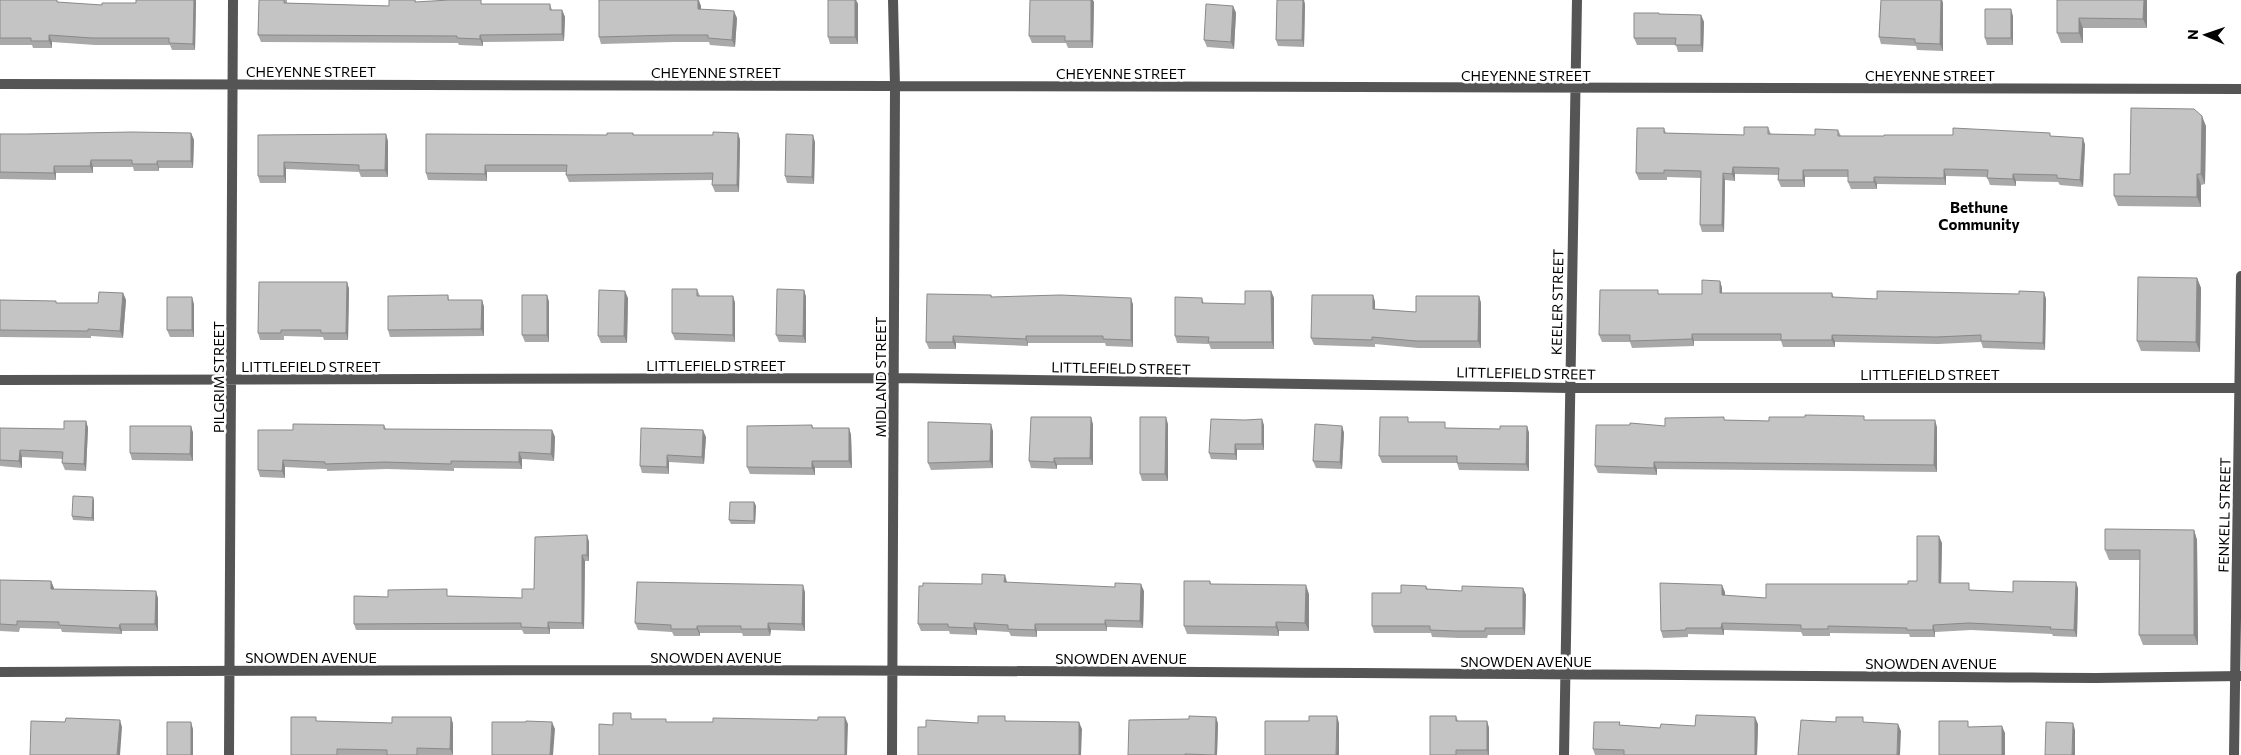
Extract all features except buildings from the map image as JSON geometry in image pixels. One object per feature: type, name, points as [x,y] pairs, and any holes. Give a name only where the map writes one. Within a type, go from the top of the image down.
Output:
[{"type":"street","name":"PILGRIM STREET","points":[[229,755],[233,0]]},
{"type":"street","name":"MIDLAND STREET","points":[[892,755],[894,0]]},
{"type":"street","name":"KEELER STREET","points":[[1564,755],[1577,0]]},
{"type":"street","name":"CHEYENNE STREET","points":[[0,84],[2241,89]]},
{"type":"street","name":"FENKELL STREET","points":[[2234,755],[2238,676],[2241,276]]},
{"type":"street","name":"LITTLEFIELD STREET","points":[[0,380],[894,378],[1569,388],[2240,388]]},
{"type":"street","name":"SNOWDEN AVENUE","points":[[0,672],[229,670],[892,671],[2086,678],[2238,676]]},
{"type":"district","name":"Bethune Community","points":[[1979,216]]}]
